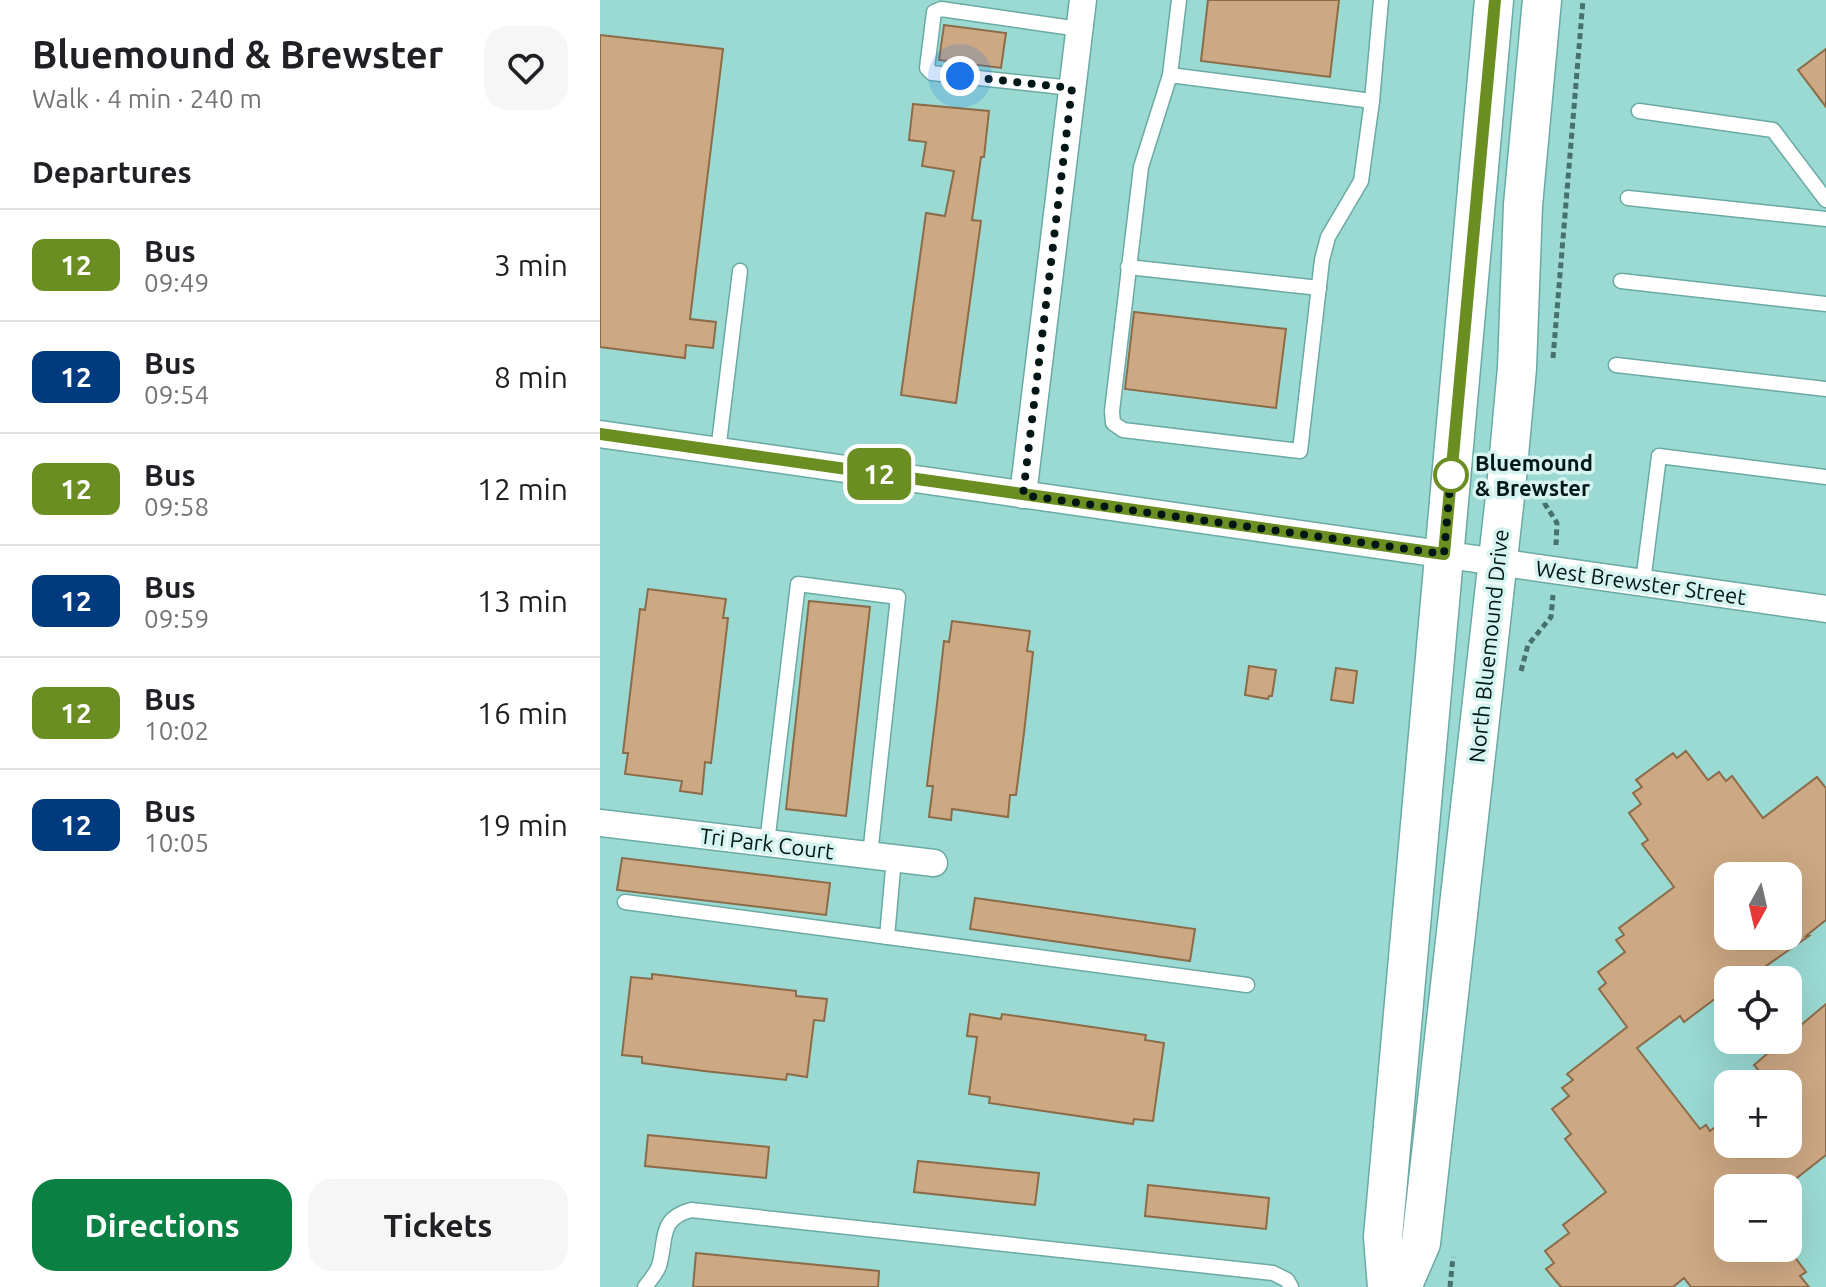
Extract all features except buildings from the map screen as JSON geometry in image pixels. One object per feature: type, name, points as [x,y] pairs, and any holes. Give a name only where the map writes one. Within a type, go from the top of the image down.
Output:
[{"type":"main road","points":[[1387,1287],[1383,1237],[1494,0]]},
{"type":"main road","name":"North Bluemound Drive","points":[[1402,1287],[1421,1243],[1497,561],[1517,368],[1523,205],[1542,0]]},
{"type":"street","points":[[1023,495],[1083,0]]},
{"type":"street","name":"West Brewster Street","points":[[600,434],[1826,609]]},
{"type":"street","name":"Tri Park Court","points":[[600,823],[934,863]]},
{"type":"lane","points":[[1179,0],[1170,75],[1141,167],[1113,423],[1123,430],[1300,451],[1328,237],[1361,181],[1381,0]]},
{"type":"lane","points":[[1072,88],[932,73],[927,68],[934,12],[941,9],[1079,29]]},
{"type":"lane","points":[[1170,75],[1372,101]]},
{"type":"lane","points":[[1639,111],[1773,130],[1826,200]]},
{"type":"lane","points":[[1628,198],[1826,219]]},
{"type":"lane","points":[[1128,267],[1319,288]]},
{"type":"lane","points":[[718,451],[740,271]]},
{"type":"lane","points":[[1621,281],[1826,304]]},
{"type":"lane","points":[[1616,365],[1826,389]]},
{"type":"lane","points":[[1643,582],[1659,456],[1826,477]]},
{"type":"lane","points":[[767,843],[798,584],[898,597],[882,857],[887,937]]},
{"type":"lane","points":[[625,902],[1247,985]]},
{"type":"lane","points":[[645,1287],[659,1267],[670,1220],[691,1210],[1273,1273],[1287,1280],[1291,1287]]},
{"type":"bus line","name":"12","points":[[600,434],[1444,554],[1495,0]]},
{"type":"place","name":"Bluemound & Brewster","points":[[1451,475]]},
{"type":"route","points":[[960,76],[1072,88],[1023,495],[1444,554],[1451,475]]}]
